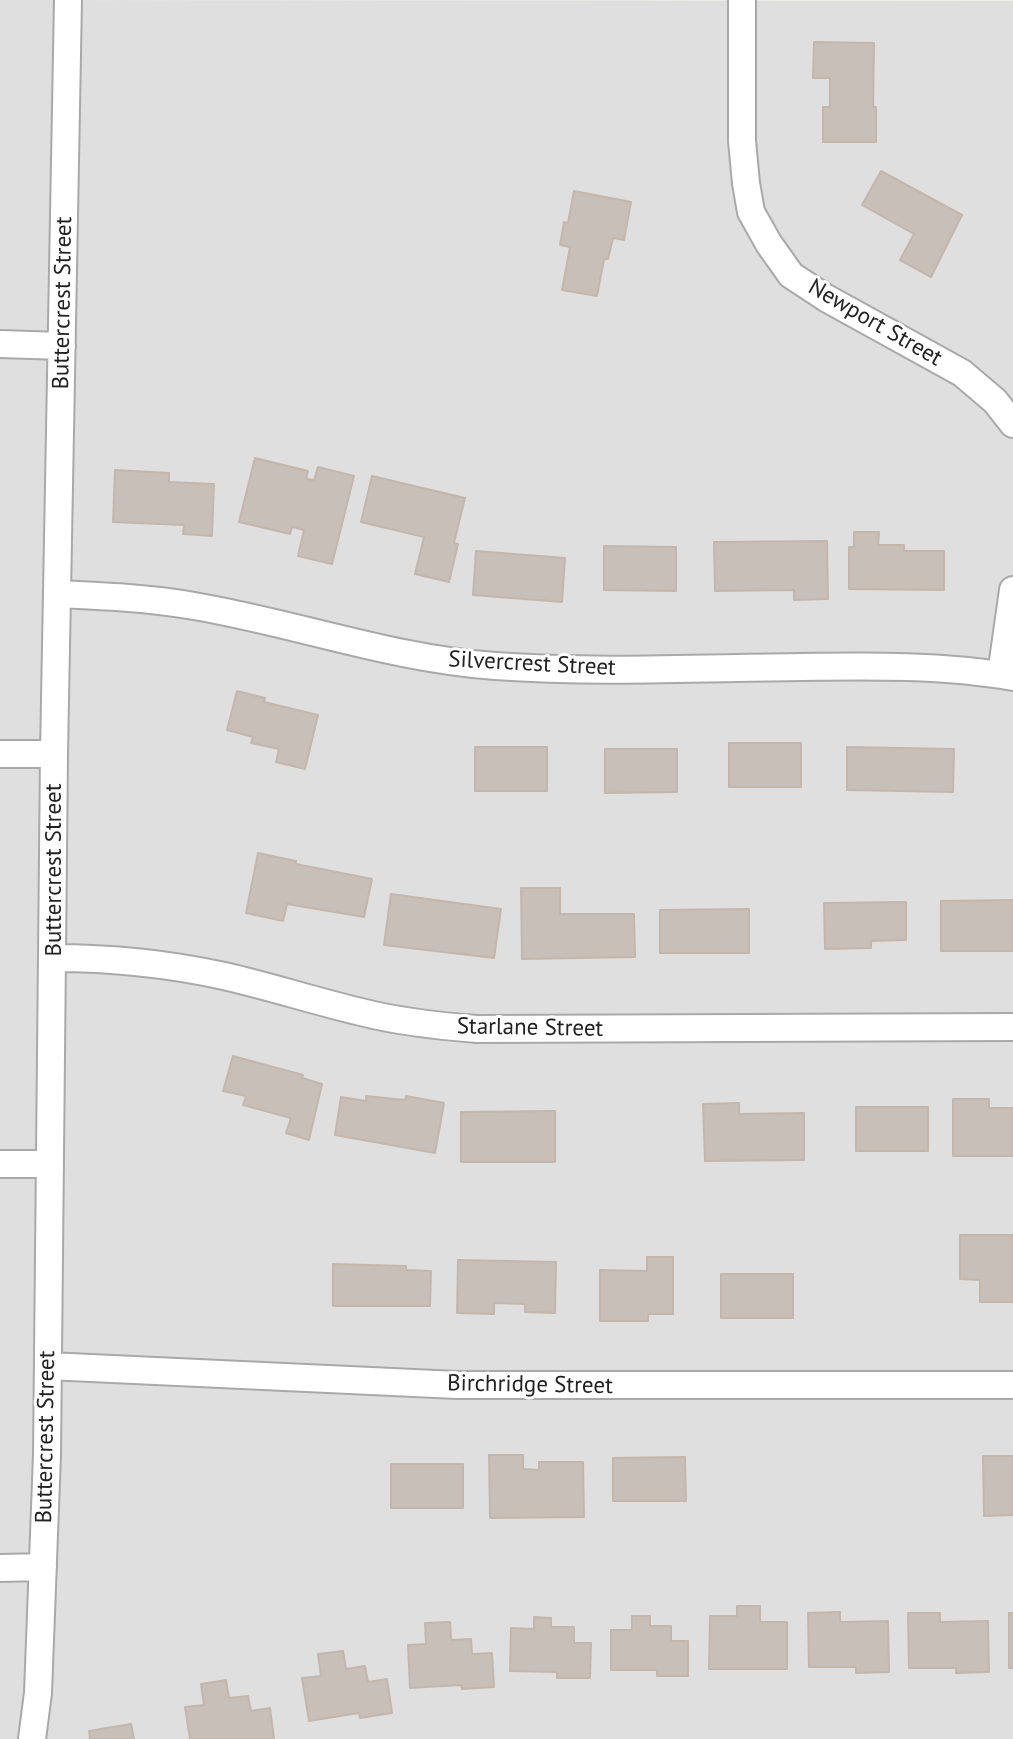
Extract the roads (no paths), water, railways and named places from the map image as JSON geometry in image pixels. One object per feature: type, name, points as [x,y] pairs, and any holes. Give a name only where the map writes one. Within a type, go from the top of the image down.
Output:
[{"type":"street","name":"Buttercrest Street","points":[[32,1739],[38,1693],[48,1366],[54,754],[68,0]]},
{"type":"street","name":"Newport Street","points":[[742,0],[746,183],[751,212],[769,244],[791,275],[835,303],[962,373],[995,401],[1013,424]]},
{"type":"street","points":[[0,344],[62,346]]},
{"type":"street","points":[[1007,676],[1013,590]]},
{"type":"street","name":"Silvercrest Street","points":[[57,594],[113,596],[195,606],[411,656],[493,666],[583,669],[849,666],[934,668],[1007,676]]},
{"type":"street","points":[[0,754],[54,754]]},
{"type":"street","name":"Starlane Street","points":[[53,958],[108,960],[173,967],[225,976],[367,1014],[430,1025],[477,1029],[1013,1027]]},
{"type":"street","points":[[0,1164],[50,1164]]},
{"type":"street","name":"Birchridge Street","points":[[48,1366],[457,1385],[1013,1385]]},
{"type":"street","points":[[0,1568],[43,1567]]}]
